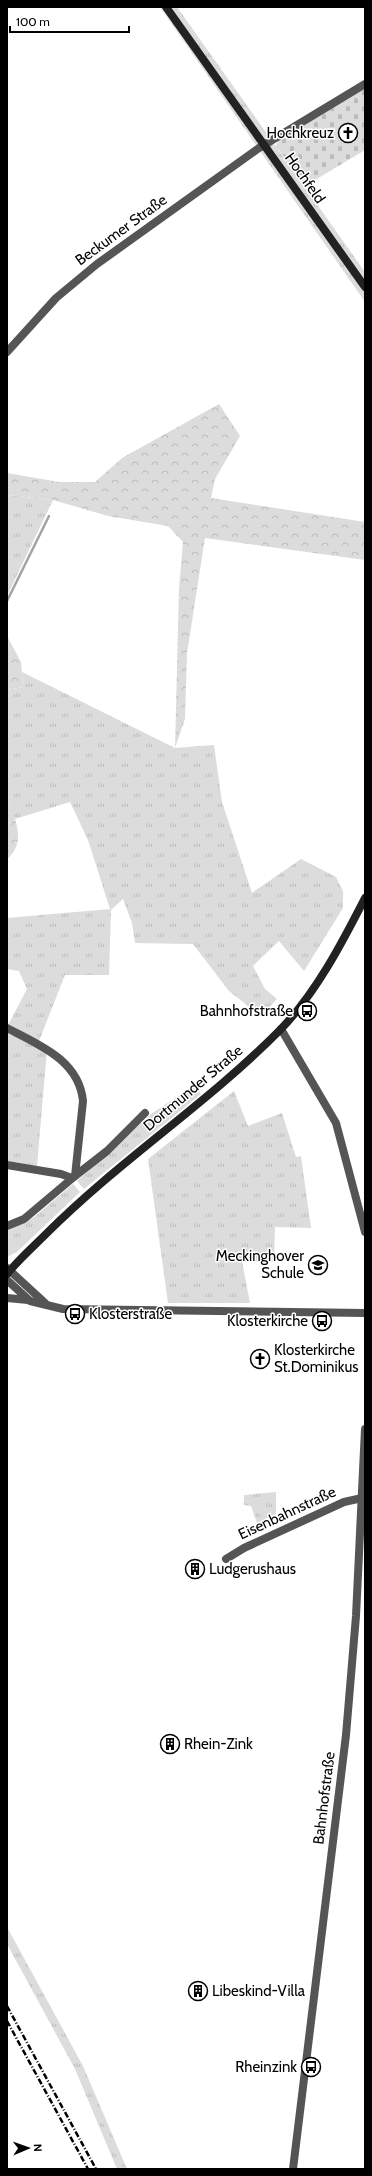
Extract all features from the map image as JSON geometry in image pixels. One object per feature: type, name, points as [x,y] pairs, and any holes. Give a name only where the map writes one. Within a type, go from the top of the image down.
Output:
[{"type":"main road","name":"Hochfeld","points":[[166,7],[365,287]]},
{"type":"main road","name":"Dortmunder Straße","points":[[8,1271],[87,1194],[222,1083],[281,1029],[299,1007],[326,968],[365,898]]},
{"type":"street","name":"Beckumer Straße","points":[[7,352],[69,286],[97,264],[264,144],[365,84]]},
{"type":"street","points":[[7,1028],[46,1048],[65,1062],[74,1073],[82,1093],[83,1101],[74,1177]]},
{"type":"street","points":[[281,1029],[336,1124],[365,1232]]},
{"type":"street","points":[[7,1226],[24,1219],[107,1151],[145,1114]]},
{"type":"street","points":[[7,1165],[74,1177]]},
{"type":"street","points":[[8,1271],[45,1304]]},
{"type":"street","points":[[7,1280],[30,1300]]},
{"type":"street","points":[[7,1298],[30,1300],[76,1310],[365,1313]]},
{"type":"street","name":"Bahnhofstraße","points":[[293,2169],[346,1735],[356,1616],[365,1430]]},
{"type":"street","name":"Eisenbahnstraße","points":[[226,1559],[244,1548],[338,1505],[352,1499],[362,1498]]},
{"type":"green space","points":[[160,7],[177,7],[365,272],[365,302]]},
{"type":"green space","points":[[365,89],[365,150],[305,186],[276,146],[278,141]]},
{"type":"green space","points":[[219,404],[240,436],[215,479],[211,498],[365,522],[365,560],[205,538],[187,653],[185,719],[175,748],[179,588],[183,542],[168,526],[108,516],[53,500],[7,495],[7,473],[59,482],[95,482],[122,458]]},
{"type":"green space","points":[[7,495],[53,500],[7,596]]},
{"type":"green space","points":[[7,636],[21,662],[23,687],[7,690]]},
{"type":"green space","points":[[22,672],[175,748],[214,745],[222,802],[252,893],[301,859],[336,877],[343,891],[343,908],[304,971],[279,941],[253,966],[265,989],[277,999],[261,1016],[229,991],[193,944],[135,943],[132,923],[123,899],[111,910],[109,975],[65,975],[39,1041],[8,1025],[27,989],[19,971],[7,969],[7,918],[110,909],[88,840],[70,802],[15,819],[7,797],[7,690],[23,687]]},
{"type":"green space","points":[[7,797],[16,821],[18,837],[17,845],[7,859]]},
{"type":"green space","points":[[7,1029],[47,1050],[37,1166],[7,1161]]},
{"type":"green space","points":[[195,1085],[201,1094],[84,1189],[77,1181],[151,1114]]},
{"type":"green space","points":[[234,1091],[248,1126],[282,1113],[296,1157],[301,1156],[311,1228],[275,1227],[274,1262],[242,1261],[250,1303],[168,1303],[148,1159]]},
{"type":"green space","points":[[73,1184],[80,1192],[17,1252],[7,1257],[7,1231],[34,1217]]},
{"type":"green space","points":[[276,1492],[276,1514],[257,1523],[251,1506],[244,1505],[244,1495]]},
{"type":"green space","points":[[7,1927],[83,2066],[127,2169],[117,2169],[75,2069],[7,1944]]},
{"type":"waterway","points":[[7,601],[49,516]]},
{"type":"railway","points":[[7,2006],[96,2169]]},
{"type":"railway","points":[[7,2021],[88,2169]]},
{"type":"place","name":"Hochkreuz","points":[[348,133]]},
{"type":"place","name":"Bahnhofstraße","points":[[307,1011]]},
{"type":"place","name":"Meckinghover Schule","points":[[318,1265]]},
{"type":"place","name":"Klosterstraße","points":[[75,1314]]},
{"type":"place","name":"Klosterkirche","points":[[322,1321]]},
{"type":"place","name":"Klosterkirche St.Dominikus","points":[[260,1359]]},
{"type":"place","name":"Ludgerushaus","points":[[195,1569]]},
{"type":"place","name":"Rhein-Zink","points":[[170,1744]]},
{"type":"place","name":"Libeskind-Villa","points":[[198,1991]]},
{"type":"place","name":"Rheinzink","points":[[311,2067]]}]
